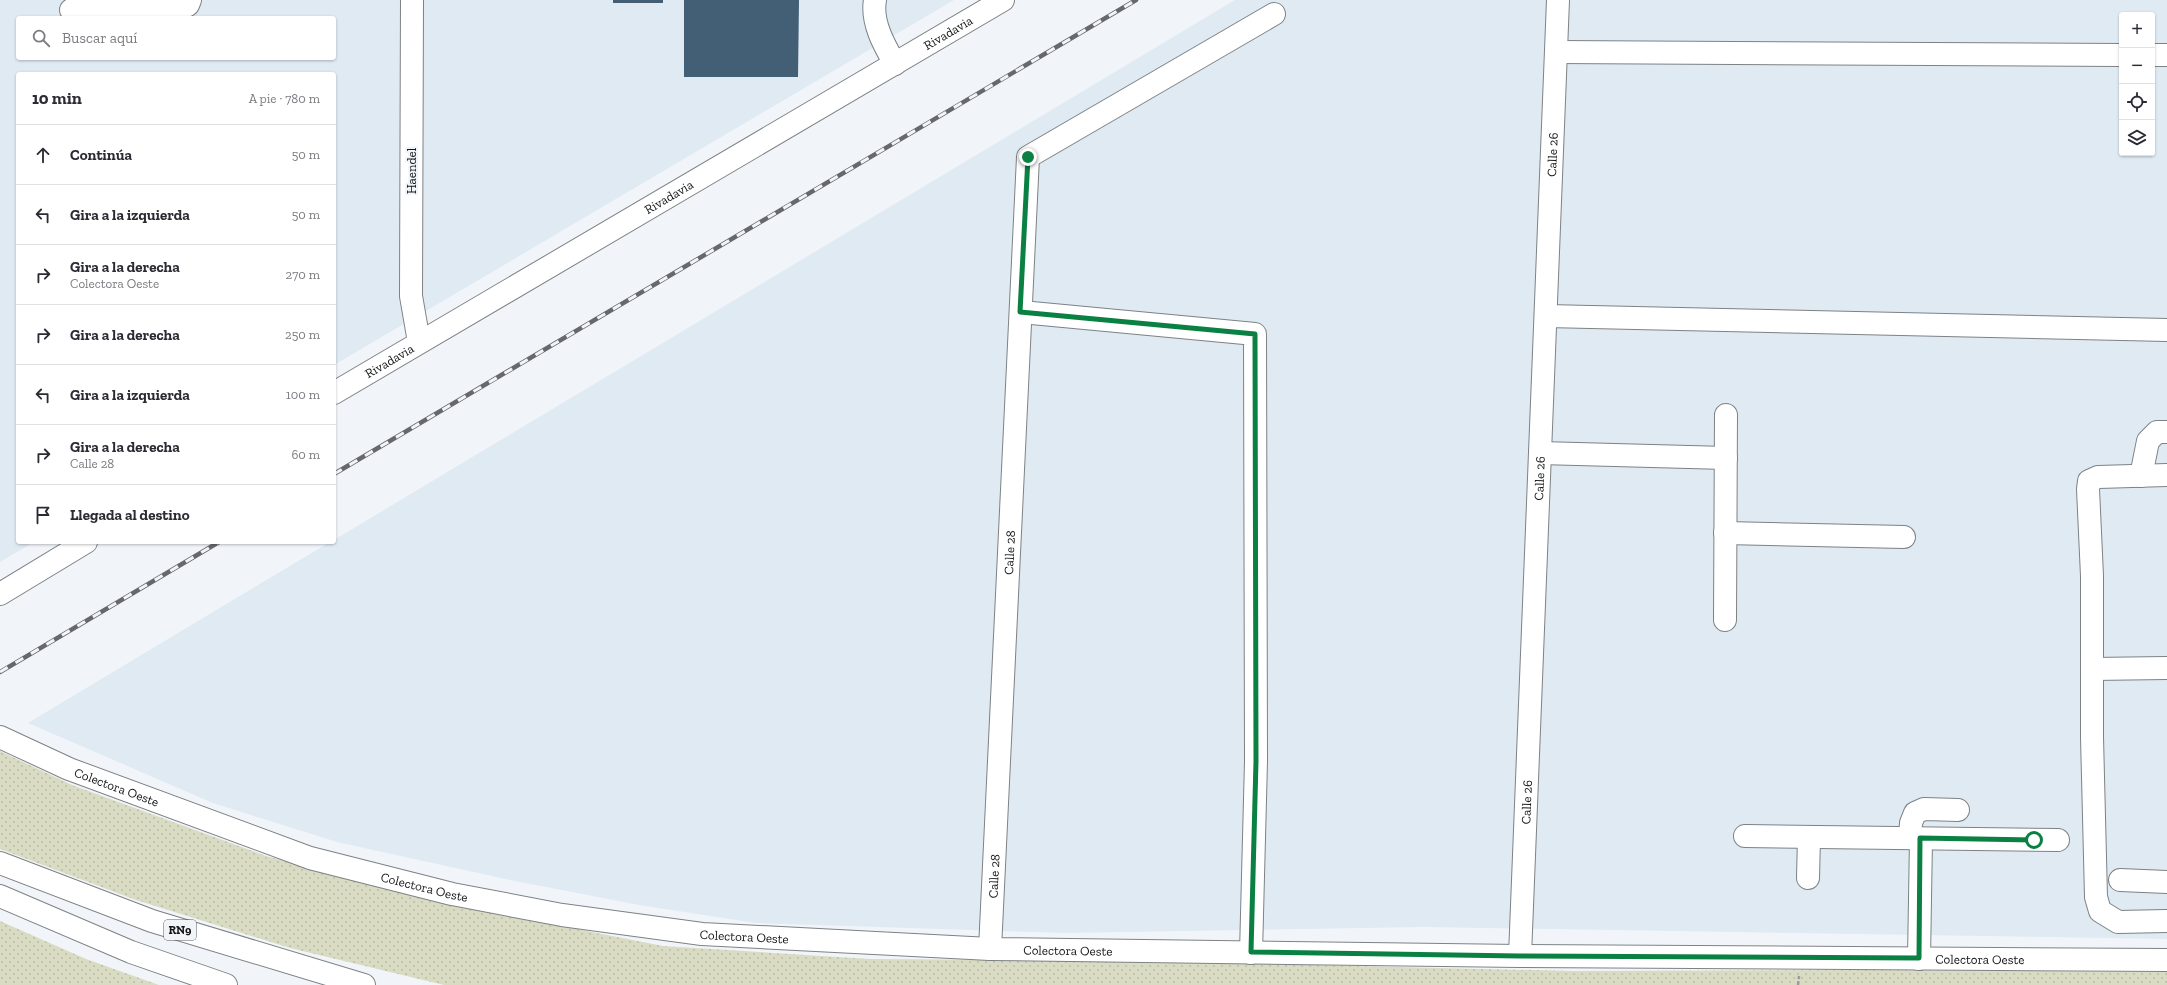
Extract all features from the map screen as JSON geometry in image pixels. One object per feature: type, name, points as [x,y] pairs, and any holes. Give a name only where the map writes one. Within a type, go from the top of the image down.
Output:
[{"type":"main road","points":[[71,10],[179,10],[188,5],[190,0]]},
{"type":"main road","name":"Haendel","points":[[412,0],[411,296],[419,342]]},
{"type":"main road","points":[[875,0],[874,7],[877,28],[895,64]]},
{"type":"main road","name":"Rivadavia","points":[[336,392],[1003,0]]},
{"type":"main road","name":"Calle 26","points":[[1520,956],[1558,0]]},
{"type":"main road","name":"Calle 28","points":[[990,949],[1028,157],[1274,14]]},
{"type":"main road","points":[[1556,52],[2119,55]]},
{"type":"main road","points":[[2155,55],[2167,55]]},
{"type":"main road","points":[[1020,312],[1255,334],[1256,761],[1251,952]]},
{"type":"main road","points":[[1546,316],[2167,330]]},
{"type":"main road","points":[[1725,620],[1726,415]]},
{"type":"main road","points":[[2141,476],[2148,440],[2157,432],[2167,432]]},
{"type":"main road","points":[[1540,453],[1726,458]]},
{"type":"main road","points":[[2167,475],[2098,477],[2089,481],[2088,489],[2092,576],[2096,896],[2100,911],[2118,922],[2167,921]]},
{"type":"main road","points":[[1725,533],[1904,537]]},
{"type":"main road","points":[[0,594],[83,544]]},
{"type":"main road","points":[[2092,669],[2167,668]]},
{"type":"main road","name":"Colectora Oeste","points":[[0,737],[69,769],[310,858],[452,894],[562,915],[702,934],[990,949],[1520,956],[2167,960]]},
{"type":"main road","points":[[1919,958],[1915,838],[1911,823],[1915,813],[1924,809],[1958,810]]},
{"type":"main road","points":[[1745,836],[2058,840]]},
{"type":"main road","points":[[1808,878],[1809,837]]},
{"type":"main road","name":"RN9","points":[[0,863],[152,921],[364,985]]},
{"type":"main road","points":[[2120,880],[2167,882]]},
{"type":"main road","points":[[0,896],[132,952],[226,985]]},
{"type":"shaded area","points":[[0,0],[954,0],[336,364],[336,72],[16,72],[16,544],[31,544],[0,562]]},
{"type":"shaded area","points":[[1235,0],[2167,0],[2167,939],[1425,927],[1065,933],[756,923],[639,905],[510,880],[337,842],[213,803],[28,723],[327,544],[336,544],[336,539]]},
{"type":"green space","points":[[0,751],[72,785],[266,856],[450,904],[663,946],[870,959],[1140,961],[1574,971],[1873,970],[2167,972],[2167,985],[444,985],[290,948],[136,900],[0,849]]},
{"type":"green space","points":[[0,921],[86,959],[159,985],[0,985]]},
{"type":"building","points":[[613,0],[663,0],[663,3],[613,3]]},
{"type":"building","points":[[684,0],[799,0],[798,77],[684,77]]},
{"type":"railway","points":[[336,473],[1136,0]]},
{"type":"railway","points":[[0,672],[216,544]]},
{"type":"route","points":[[1028,157],[1020,312],[1255,334],[1256,761],[1251,952],[1520,956],[1919,958],[1920,838],[2034,840]]}]
